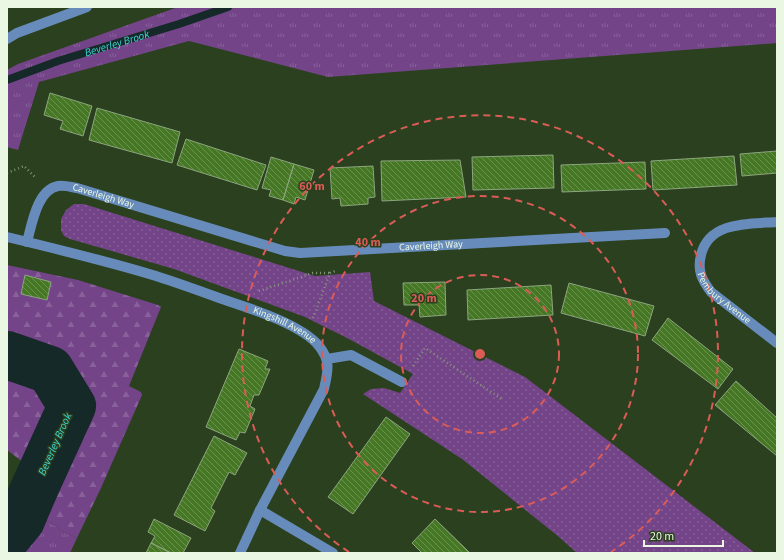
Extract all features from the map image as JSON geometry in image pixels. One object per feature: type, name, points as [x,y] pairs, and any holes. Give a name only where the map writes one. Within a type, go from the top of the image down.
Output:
[{"type":"street","points":[[7,39],[17,33],[88,7]]},
{"type":"street","name":"Caverleigh Way","points":[[49,190],[58,186],[77,188],[285,251],[300,253],[665,234]]},
{"type":"street","points":[[7,237],[27,242],[35,211],[41,199],[49,190]]},
{"type":"street","name":"Pembury Avenue","points":[[777,222],[731,226],[719,231],[707,240],[702,250],[699,270],[703,282],[711,292],[777,343]]},
{"type":"street","name":"Kingshill Avenue","points":[[27,242],[90,257],[156,276],[245,307],[285,323],[306,335],[319,346],[327,359]]},
{"type":"street","points":[[240,553],[260,510],[324,389],[328,369],[327,359],[351,355],[402,382]]},
{"type":"street","points":[[260,510],[333,553]]},
{"type":"path","points":[[7,173],[24,166],[49,190]]},
{"type":"path","points":[[245,307],[251,294],[313,273],[330,273],[337,270],[342,251]]},
{"type":"path","points":[[306,335],[330,273]]},
{"type":"path","points":[[402,382],[425,348],[503,400]]},
{"type":"green space","points":[[178,7],[777,7],[777,43],[328,77],[189,41],[39,82],[18,150],[7,147],[7,70],[18,64]]},
{"type":"green space","points":[[74,204],[84,204],[315,276],[370,272],[374,301],[525,377],[755,553],[577,553],[462,459],[363,394],[371,389],[384,388],[400,393],[413,374],[305,317],[174,269],[64,236],[61,230],[61,219],[66,210]]},
{"type":"green space","points":[[7,265],[78,280],[161,307],[129,386],[141,392],[142,395],[77,538],[62,531],[49,521],[37,519],[32,527],[30,540],[24,553],[7,553],[7,517],[29,474],[28,466],[7,450]]},
{"type":"green space","points":[[37,519],[49,521],[62,531],[77,538],[70,553],[24,553],[30,540],[32,527]]},
{"type":"building","points":[[50,93],[92,106],[83,136],[60,129],[63,121],[44,115]]},
{"type":"building","points":[[97,108],[180,132],[172,163],[89,140]]},
{"type":"building","points":[[186,139],[266,165],[257,190],[177,165]]},
{"type":"building","points":[[777,151],[777,173],[742,176],[740,154]]},
{"type":"building","points":[[553,155],[554,188],[473,190],[472,157]]},
{"type":"building","points":[[734,156],[737,185],[653,190],[651,161]]},
{"type":"building","points":[[271,157],[294,164],[283,200],[269,196],[271,190],[262,188]]},
{"type":"building","points":[[460,160],[466,197],[382,201],[381,161]]},
{"type":"building","points":[[645,162],[646,189],[562,192],[561,165]]},
{"type":"building","points":[[294,164],[314,170],[305,200],[296,197],[294,204],[283,200]]},
{"type":"building","points":[[373,166],[375,197],[368,198],[368,204],[341,206],[340,198],[332,199],[330,168]]},
{"type":"building","points":[[25,275],[51,282],[47,300],[21,294]]},
{"type":"building","points":[[445,282],[446,315],[420,317],[419,305],[404,305],[403,283]]},
{"type":"building","points":[[569,283],[654,306],[645,336],[561,313]]},
{"type":"building","points":[[551,285],[553,315],[468,320],[467,290]]},
{"type":"building","points":[[668,318],[733,369],[718,389],[652,340]]},
{"type":"building","points":[[239,349],[268,361],[265,369],[270,369],[259,395],[254,395],[250,406],[255,409],[245,433],[240,432],[236,440],[206,427]]},
{"type":"building","points":[[736,381],[777,418],[777,456],[715,405]]},
{"type":"building","points":[[386,417],[410,434],[353,514],[328,497]]},
{"type":"building","points":[[214,436],[247,453],[235,475],[229,472],[211,508],[215,511],[205,531],[174,515]]},
{"type":"building","points":[[154,519],[191,538],[183,553],[171,553],[151,543],[155,536],[148,532]]},
{"type":"building","points":[[435,519],[470,553],[422,553],[412,543]]},
{"type":"building","points":[[151,543],[171,553],[146,553]]},
{"type":"waterway","name":"Beverley Brook","points":[[7,80],[58,61],[179,24],[228,7]]},
{"type":"waterway","name":"Beverley Brook","points":[[7,355],[50,370],[72,406],[21,520],[7,537]]}]
